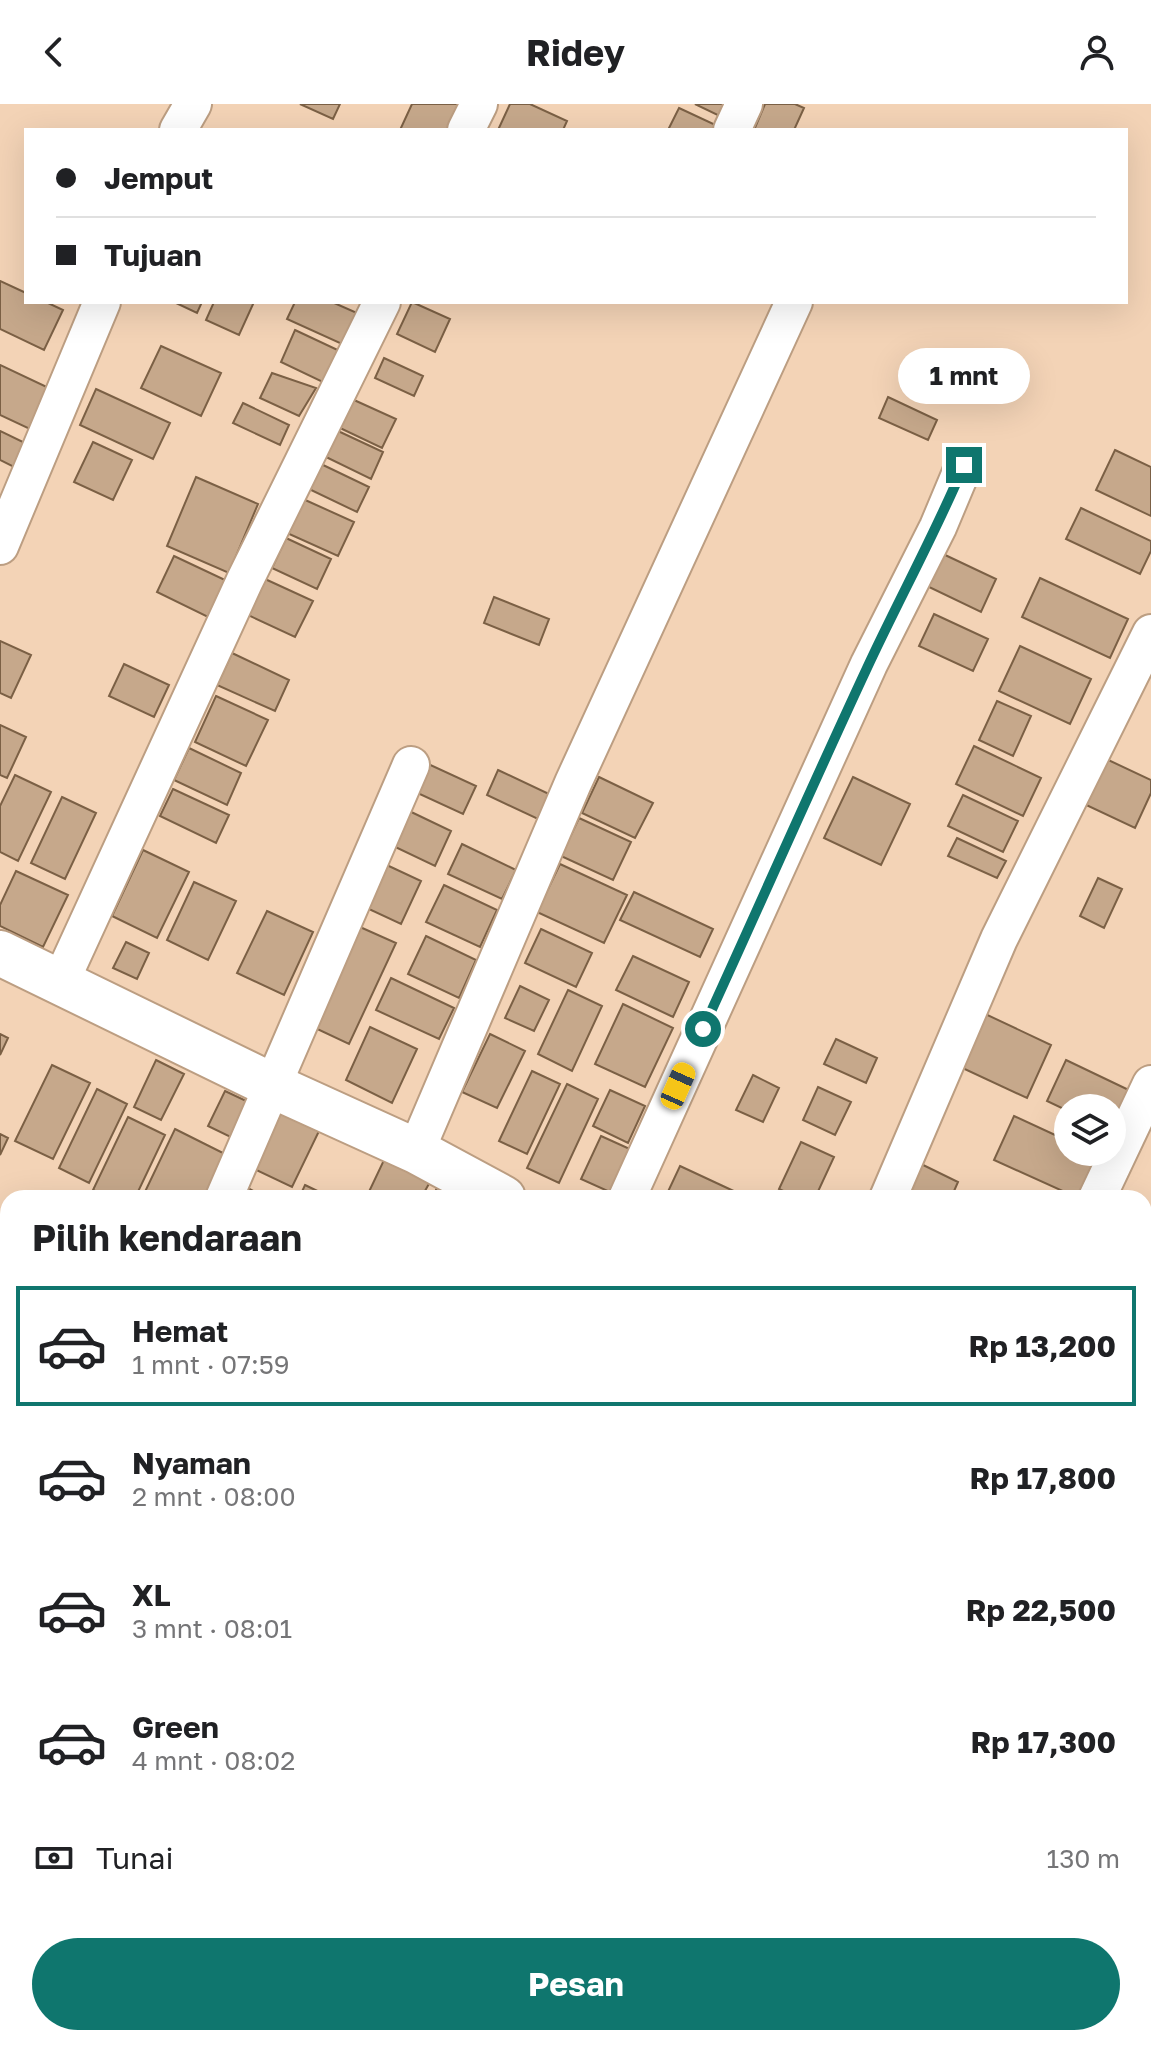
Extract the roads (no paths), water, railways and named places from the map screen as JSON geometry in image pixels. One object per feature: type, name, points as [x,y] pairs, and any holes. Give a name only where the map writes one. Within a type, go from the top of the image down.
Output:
[{"type":"street","points":[[179,128],[193,104]]},
{"type":"street","points":[[467,128],[479,104]]},
{"type":"street","points":[[733,128],[744,104]]},
{"type":"street","points":[[0,546],[101,304]]},
{"type":"street","points":[[60,983],[245,580],[381,304]]},
{"type":"street","points":[[416,1151],[573,783],[793,304]]},
{"type":"street","points":[[631,1190],[869,664],[916,565],[938,527],[964,465]]},
{"type":"street","points":[[891,1190],[999,939],[1151,633]]},
{"type":"street","points":[[228,1190],[411,765]]},
{"type":"street","points":[[0,953],[273,1086],[416,1151],[488,1190]]},
{"type":"street","points":[[1101,1190],[1151,1084]]}]
